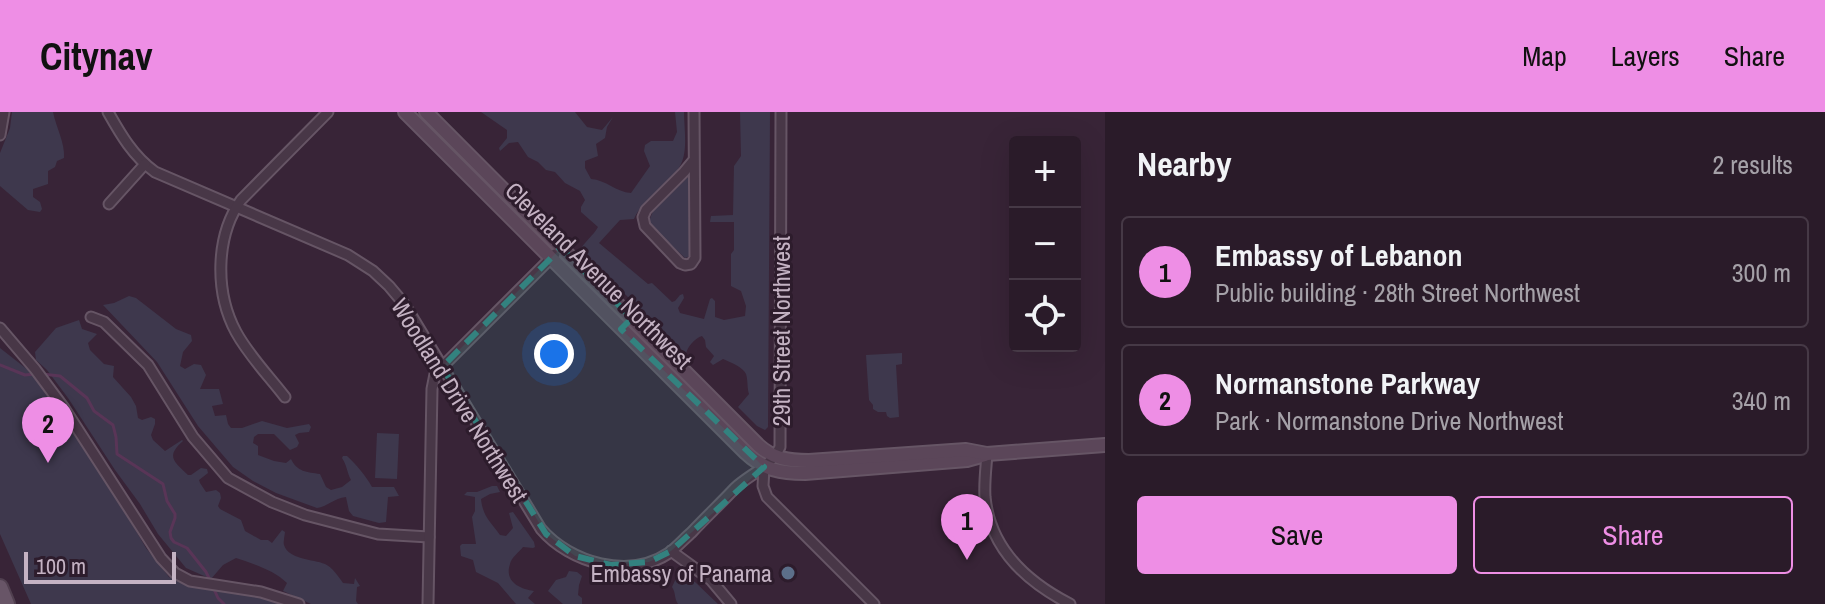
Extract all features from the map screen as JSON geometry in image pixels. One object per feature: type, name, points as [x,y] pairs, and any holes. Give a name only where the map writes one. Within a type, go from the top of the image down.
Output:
[{"type":"main road","name":"Cleveland Avenue Northwest","points":[[405,112],[621,329],[764,467]]},
{"type":"main road","name":"Cleveland Avenue Northwest","points":[[426,112],[762,449],[774,457]]},
{"type":"main road","points":[[459,166],[469,156]]},
{"type":"main road","points":[[621,329],[632,318]]},
{"type":"main road","points":[[688,395],[698,385]]},
{"type":"main road","points":[[774,457],[792,461],[967,460],[987,454],[1105,445]]},
{"type":"main road","points":[[764,467],[793,473],[876,462]]},
{"type":"main road","points":[[0,587],[7,604]]},
{"type":"street","points":[[0,135],[4,112]]},
{"type":"street","name":"Woodland Drive Northwest","points":[[108,112],[128,146],[161,175],[334,248],[373,271],[399,298],[537,523],[555,543],[580,558],[611,565],[649,562],[671,551]]},
{"type":"street","points":[[285,397],[239,336],[225,303],[222,253],[236,207],[328,112]]},
{"type":"street","points":[[694,112],[695,258],[691,264],[685,265],[645,226],[643,217],[646,210],[694,160]]},
{"type":"street","name":"29th Street Northwest","points":[[671,551],[741,483],[764,467],[781,444],[781,112]]},
{"type":"street","points":[[109,204],[145,164]]},
{"type":"street","points":[[428,604],[432,389],[435,374],[561,248]]},
{"type":"street","points":[[91,317],[104,322],[148,365],[193,437],[228,478],[272,502],[305,515],[378,534],[429,537]]},
{"type":"street","points":[[0,328],[71,418],[161,558],[180,576],[212,586],[261,592],[299,604]]},
{"type":"street","points":[[0,339],[13,344]]},
{"type":"street","points":[[987,454],[986,499],[997,538],[1026,576],[1070,604]]},
{"type":"street","points":[[764,467],[763,486],[767,497],[874,604]]},
{"type":"street","points":[[671,551],[706,575],[731,604]]},
{"type":"highlighted area","points":[[561,248],[632,318],[621,329],[764,467],[671,551],[649,562],[611,565],[575,556],[546,534],[442,367]]},
{"type":"shaded area","points":[[12,112],[53,112],[62,141],[64,158],[48,171],[48,184],[33,189],[33,197],[40,202],[40,212],[28,210],[0,186],[0,153],[10,128]]},
{"type":"shaded area","points":[[481,112],[575,112],[587,127],[602,130],[613,117],[605,138],[596,144],[598,156],[585,161],[585,168],[591,179],[631,193],[650,166],[645,145],[651,141],[673,141],[677,132],[675,112],[684,112],[684,152],[677,172],[644,204],[634,219],[620,220],[599,243],[672,302],[683,294],[678,308],[680,313],[704,319],[712,298],[715,301],[715,317],[724,320],[745,316],[746,306],[741,291],[731,286],[734,222],[710,222],[711,216],[733,215],[734,166],[741,156],[740,112],[770,112],[768,427],[765,430],[738,407],[749,394],[744,371],[723,359],[713,365],[710,362],[714,356],[702,336],[692,343],[686,354],[580,250],[598,227],[581,212],[585,200],[580,191],[528,157],[518,142],[509,143],[500,151],[507,138],[507,130]]},
{"type":"shaded area","points":[[688,177],[691,178],[691,256],[685,258],[649,221],[653,211]]},
{"type":"shaded area","points":[[129,296],[176,329],[191,335],[192,341],[183,352],[180,366],[185,369],[194,364],[201,365],[206,375],[200,389],[219,389],[223,404],[212,406],[215,416],[226,415],[231,428],[242,428],[262,421],[287,428],[309,424],[311,427],[309,432],[295,435],[299,443],[290,450],[274,434],[258,434],[253,443],[258,446],[258,455],[286,463],[291,459],[299,469],[320,474],[326,487],[331,490],[351,480],[342,458],[347,456],[372,487],[394,487],[399,496],[388,497],[386,522],[353,516],[346,497],[317,508],[276,493],[233,467],[198,426],[157,362],[103,305]]},
{"type":"shaded area","points":[[79,320],[82,329],[97,334],[88,343],[90,350],[104,364],[114,366],[113,377],[131,397],[138,418],[155,419],[151,435],[153,440],[165,451],[183,441],[173,455],[178,466],[188,475],[201,468],[207,469],[208,473],[199,480],[206,492],[216,490],[220,493],[220,509],[241,520],[245,531],[261,540],[272,543],[282,530],[285,532],[284,545],[291,554],[328,565],[343,583],[354,584],[355,578],[360,586],[357,587],[358,604],[311,604],[283,591],[287,583],[276,574],[236,558],[223,565],[211,579],[186,568],[158,534],[68,398],[36,360],[35,352],[56,328]]},
{"type":"shaded area","points":[[0,348],[37,377],[65,414],[146,548],[169,577],[188,586],[260,594],[291,604],[31,604],[0,534]]},
{"type":"shaded area","points":[[902,353],[902,364],[896,365],[899,417],[890,418],[886,412],[873,409],[869,400],[866,355]]},
{"type":"shaded area","points":[[377,433],[399,434],[397,479],[375,478]]},
{"type":"shaded area","points":[[497,486],[500,492],[481,499],[490,522],[500,535],[506,536],[513,528],[509,513],[513,512],[534,542],[535,547],[523,547],[515,555],[509,576],[514,584],[534,591],[528,598],[535,604],[516,604],[498,583],[476,572],[473,560],[461,556],[462,544],[476,544],[472,517],[475,497],[464,495]]},
{"type":"shaded area","points":[[569,571],[582,576],[578,595],[582,598],[582,604],[563,604],[548,591],[556,580],[566,577]]},
{"type":"shaded area","points":[[678,574],[695,582],[718,604],[678,604],[672,587]]},
{"type":"waterway","points":[[0,365],[25,375],[34,374]]},
{"type":"waterway","points":[[42,374],[60,376],[87,398],[94,411],[113,425],[117,454],[163,484],[167,501],[175,514],[171,538],[187,548],[210,580]]},
{"type":"waterway","points":[[213,587],[224,604]]},
{"type":"place","name":"Normanstone Parkway","points":[[48,463]]},
{"type":"place","name":"Embassy of Lebanon","points":[[967,560]]},
{"type":"place","name":"Embassy of Panama","points":[[788,573]]}]
